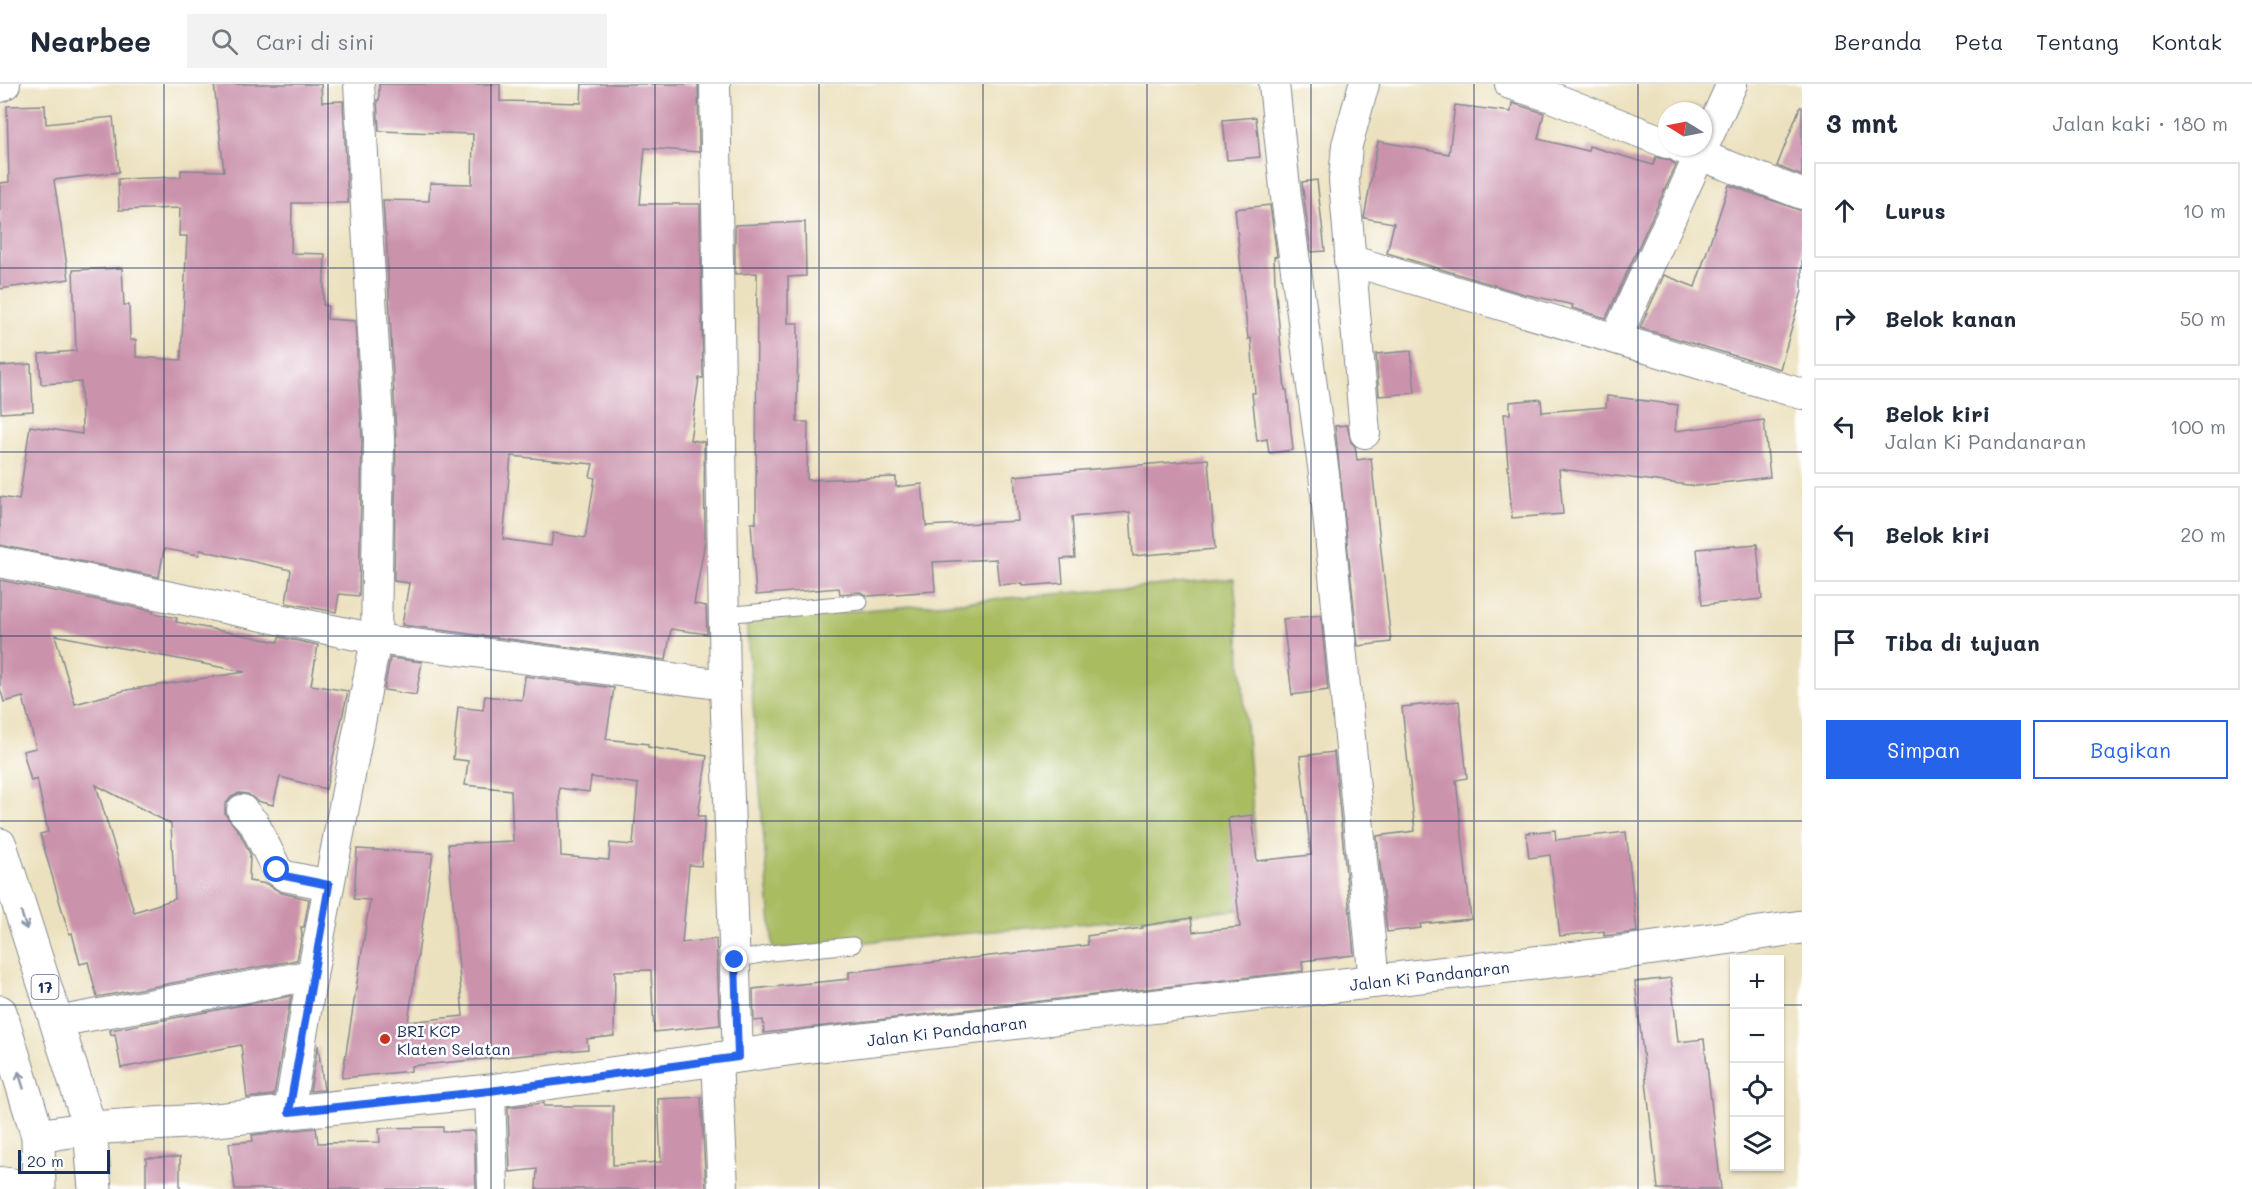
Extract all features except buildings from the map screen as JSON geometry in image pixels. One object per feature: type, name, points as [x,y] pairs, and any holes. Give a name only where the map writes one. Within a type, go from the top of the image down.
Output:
[{"type":"main road","name":"17","points":[[0,845],[90,1128],[95,1189]]},
{"type":"main road","name":"Jalan Ki Pandanaran","points":[[38,1136],[90,1128],[216,1120],[490,1091],[892,1036],[1612,954],[1802,927]]},
{"type":"main road","points":[[0,1012],[38,1136],[39,1188]]},
{"type":"street","points":[[0,87],[5,84]]},
{"type":"street","points":[[289,1112],[312,975],[376,639],[379,438],[358,84]]},
{"type":"street","points":[[715,84],[724,615],[735,960],[728,1058],[723,1189]]},
{"type":"street","points":[[1274,84],[1324,474],[1374,981]]},
{"type":"street","points":[[1364,84],[1347,145],[1344,180],[1365,433]]},
{"type":"street","points":[[1510,84],[1551,97],[1658,139]]},
{"type":"street","points":[[1712,115],[1732,84]]},
{"type":"street","points":[[1616,338],[1687,156]]},
{"type":"street","points":[[1702,156],[1802,194]]},
{"type":"street","points":[[1349,260],[1802,394]]},
{"type":"street","points":[[0,562],[376,639],[726,685]]},
{"type":"street","points":[[242,810],[254,823],[277,870],[285,876],[329,885]]},
{"type":"street","points":[[56,1022],[312,975]]},
{"type":"street","points":[[490,1091],[493,1189]]},
{"type":"street","points":[[0,1182],[39,1188]]},
{"type":"lane","points":[[724,615],[860,602]]},
{"type":"lane","points":[[735,960],[771,953],[853,945]]},
{"type":"green space","points":[[1234,579],[1261,908],[773,950],[746,620]]},
{"type":"place","name":"BRI KCP Klaten Selatan","points":[[385,1039]]},
{"type":"route","points":[[277,870],[285,876],[329,885],[289,1112],[490,1091],[738,1057],[735,960]]}]
